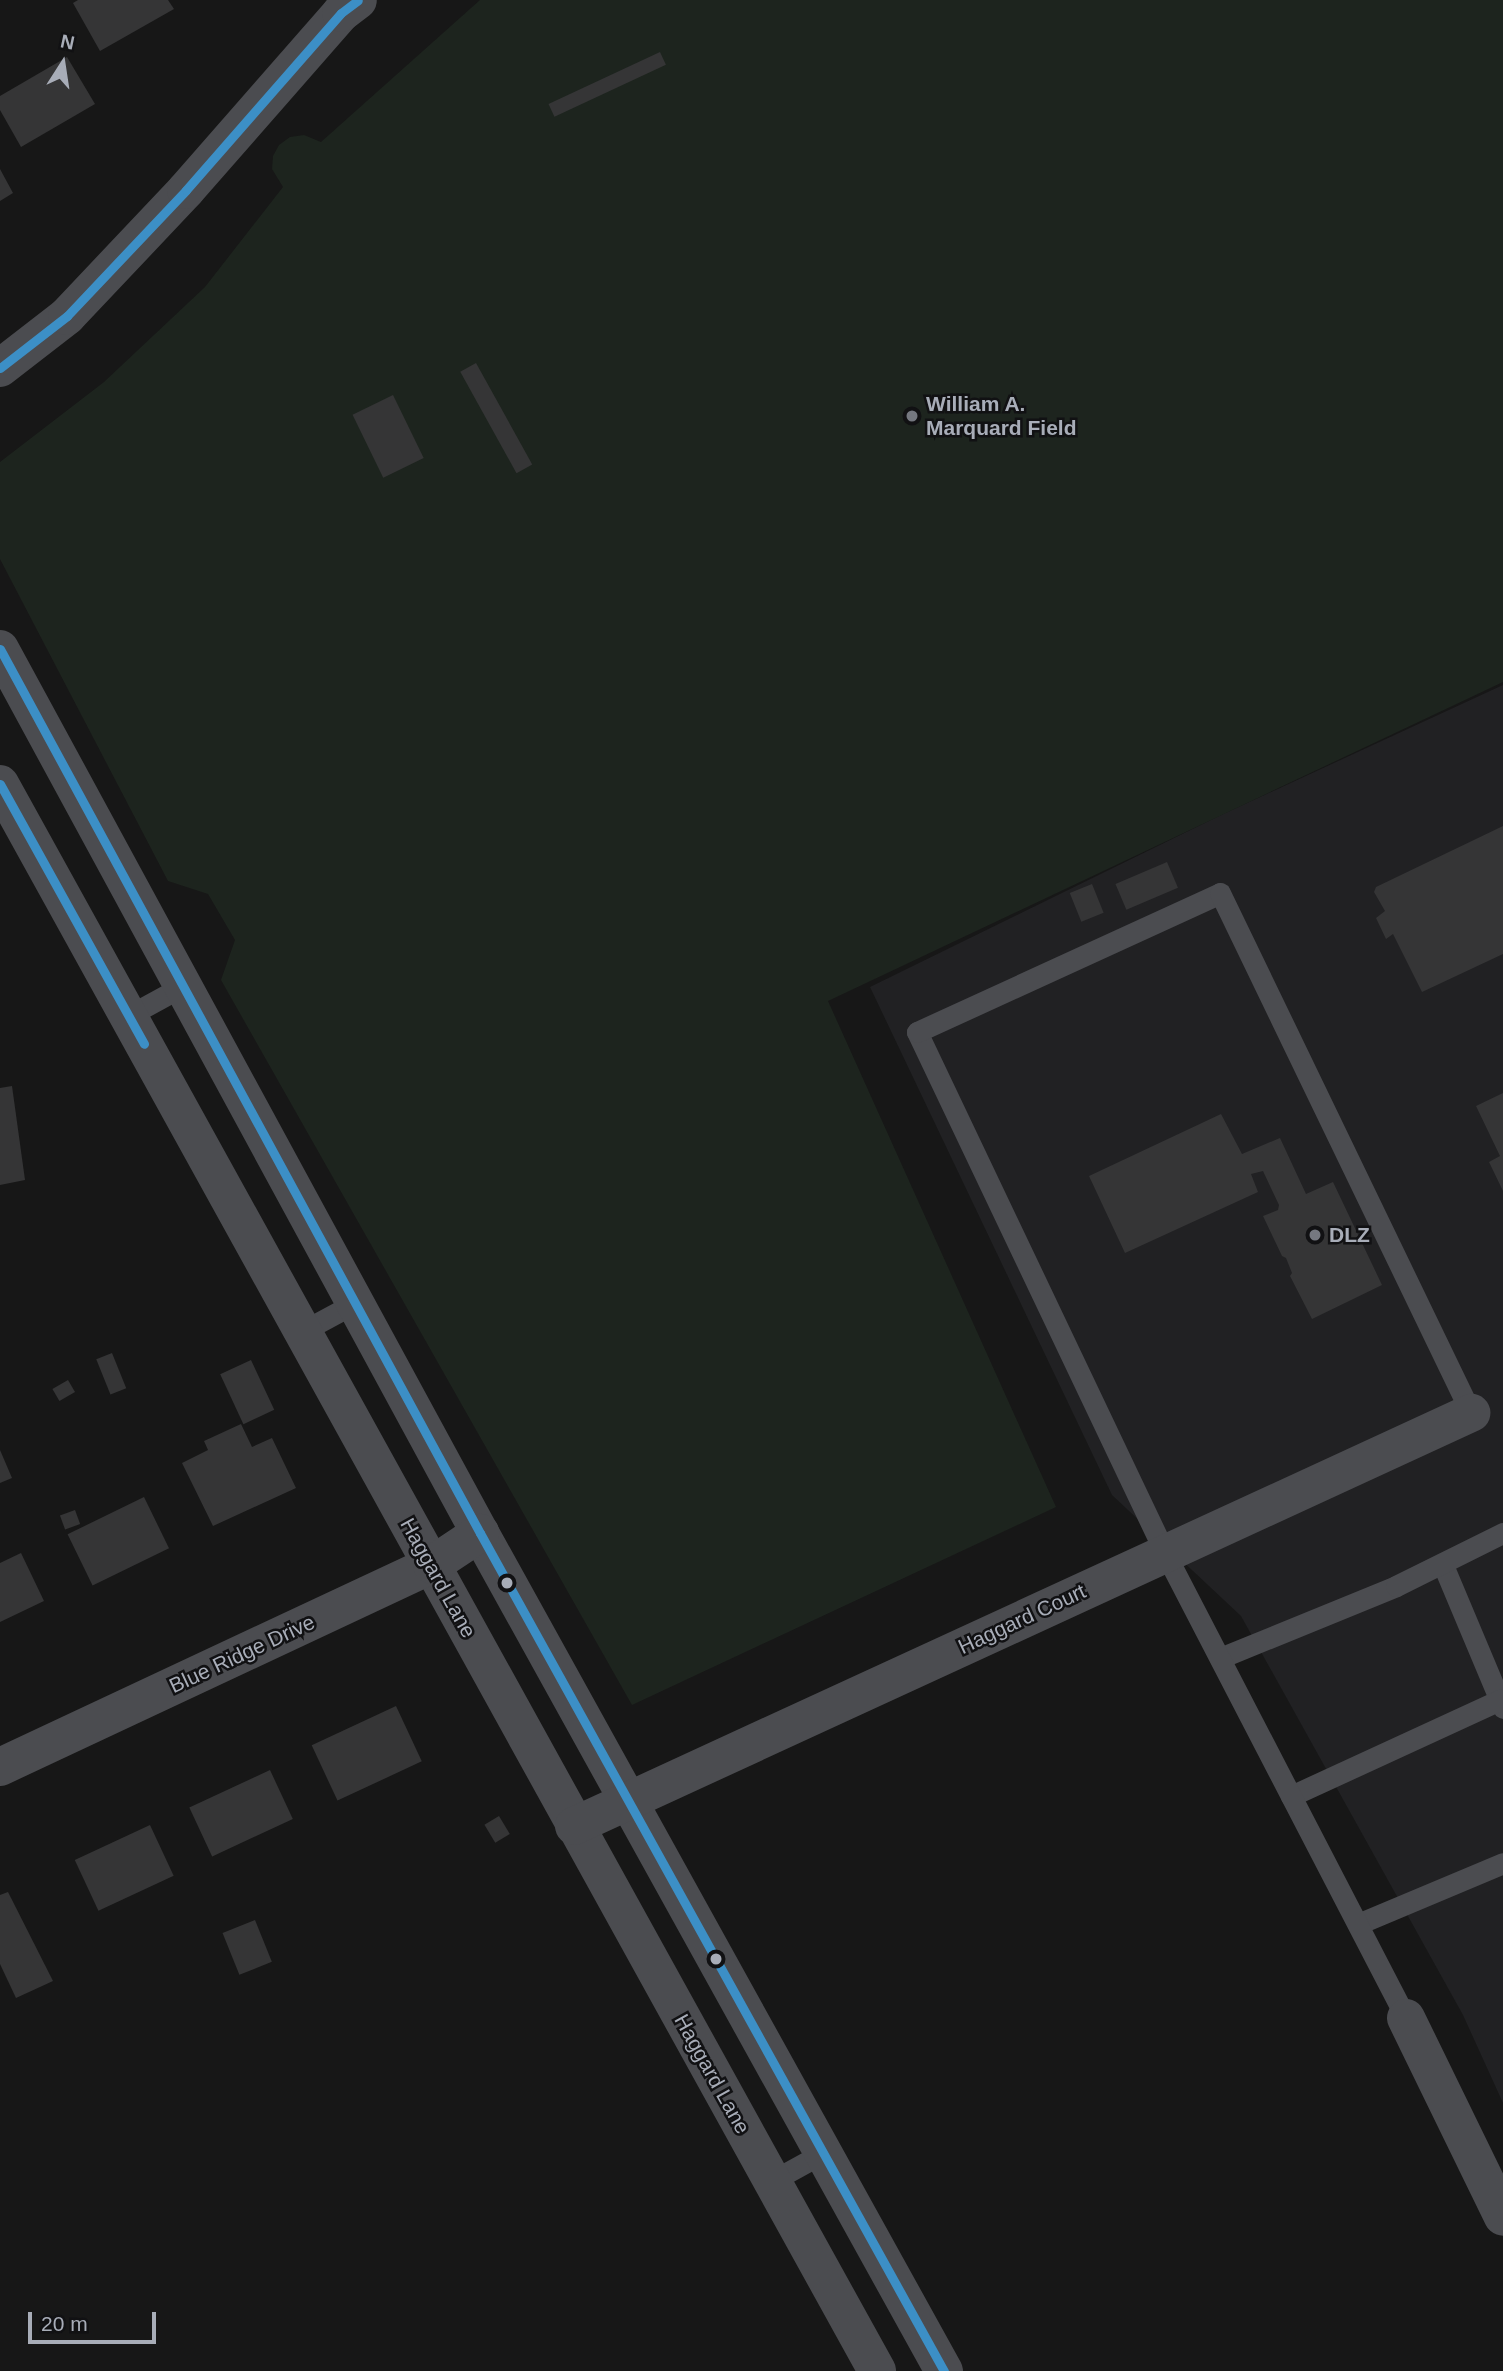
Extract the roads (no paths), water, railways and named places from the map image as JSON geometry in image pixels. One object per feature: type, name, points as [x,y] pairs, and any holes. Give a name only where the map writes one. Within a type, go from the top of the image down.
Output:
[{"type":"street","points":[[0,368],[67,316],[186,190],[341,13],[358,0]]},
{"type":"street","points":[[0,649],[480,1533],[944,2371]]},
{"type":"street","name":"Haggard Lane","points":[[0,784],[877,2371]]},
{"type":"street","name":"Haggard Court","points":[[574,1826],[1471,1413]]},
{"type":"street","name":"Blue Ridge Drive","points":[[0,1767],[432,1565],[480,1533]]},
{"type":"street","points":[[1406,2018],[1503,2217]]},
{"type":"lane","points":[[1406,2018],[1166,1553],[916,1032],[1220,893],[1471,1413]]},
{"type":"lane","points":[[128,1016],[183,986]]},
{"type":"lane","points":[[303,1331],[355,1303]]},
{"type":"lane","points":[[1220,1658],[1443,1565],[1503,1533]]},
{"type":"lane","points":[[1291,1796],[1501,1704],[1443,1565]]},
{"type":"lane","points":[[1358,1924],[1503,1863]]},
{"type":"lane","points":[[772,2181],[823,2153]]},
{"type":"place","name":"William A. Marquard Field","points":[[912,416]]},
{"type":"place","name":"DLZ","points":[[1315,1235]]}]
